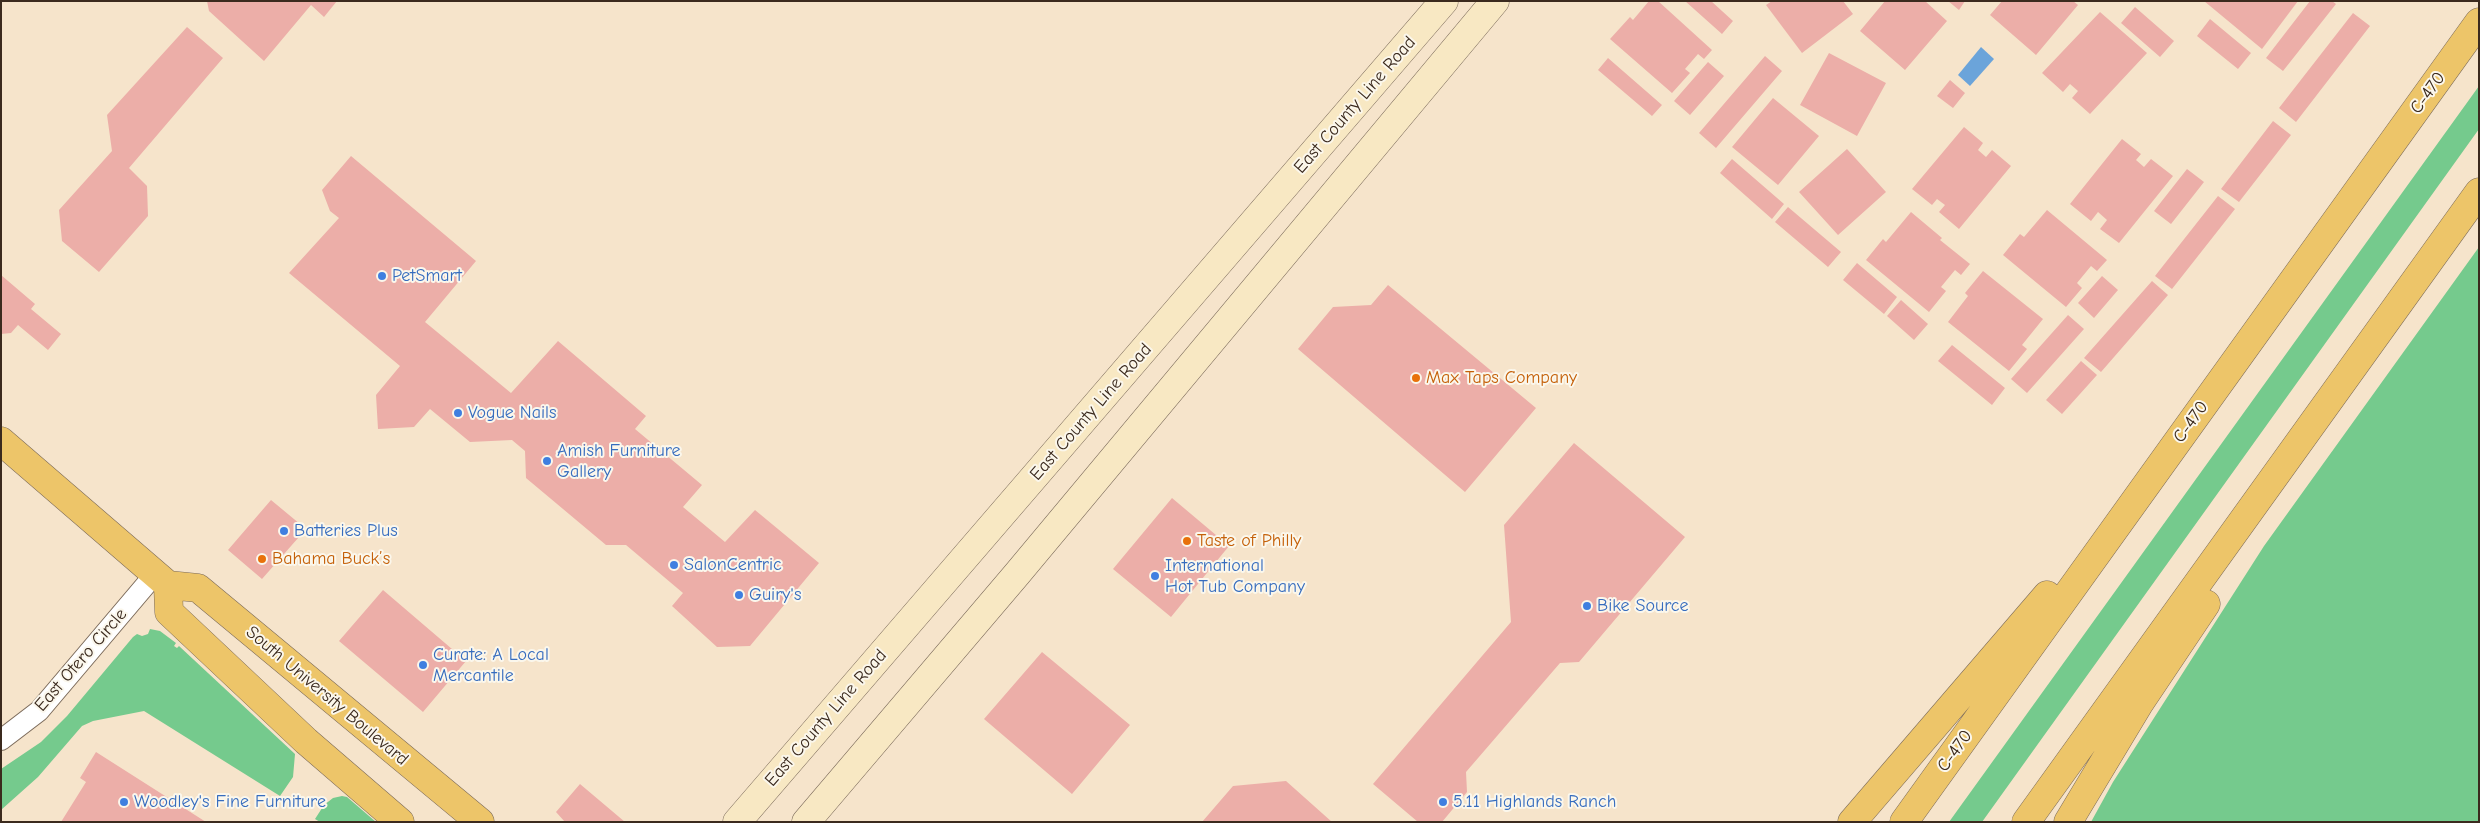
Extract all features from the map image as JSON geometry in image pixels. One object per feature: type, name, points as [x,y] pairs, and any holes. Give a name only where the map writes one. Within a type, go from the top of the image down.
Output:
[{"type":"main road","name":"East County Line Road","points":[[737,822],[1444,1]]},
{"type":"main road","points":[[806,822],[1017,574],[1495,1]]},
{"type":"main road","name":"C-470","points":[[1904,822],[2479,22]]},
{"type":"main road","points":[[2026,822],[2479,192]]},
{"type":"main road","points":[[1,441],[162,580],[169,612],[306,741],[400,822]]},
{"type":"main road","points":[[2068,822],[2109,752],[2179,642],[2269,516],[2295,447]]},
{"type":"main road","points":[[1852,822],[2044,599],[2090,543],[2138,477],[2165,459]]},
{"type":"main road","name":"South University Boulevard","points":[[162,580],[198,588],[480,822]]},
{"type":"street","name":"East Otero Circle","points":[[1,740],[39,711],[162,580]]},
{"type":"green space","points":[[2479,86],[2479,129],[1982,822],[1949,822]]},
{"type":"green space","points":[[2479,247],[2479,822],[2091,822],[2113,782],[2264,546]]},
{"type":"green space","points":[[150,629],[160,631],[176,643],[174,646],[177,648],[179,646],[295,754],[293,777],[280,796],[144,711],[93,721],[82,726],[38,777],[1,810],[1,769],[41,742],[67,716],[133,637],[137,634],[142,636],[148,634]]},
{"type":"green space","points":[[347,797],[376,822],[320,822],[315,819],[324,805],[333,798]]},
{"type":"water","points":[[1981,47],[1994,59],[1970,86],[1958,75]]},
{"type":"building","points":[[207,1],[337,1],[324,17],[311,5],[264,61],[209,11]]},
{"type":"building","points":[[1649,1],[1658,1],[1712,50],[1704,59],[1698,54],[1685,69],[1690,73],[1672,93],[1610,39],[1630,17],[1633,20]]},
{"type":"building","points":[[1685,1],[1711,1],[1733,21],[1722,34]]},
{"type":"building","points":[[1772,1],[1843,1],[1853,14],[1802,53],[1766,5]]},
{"type":"building","points":[[1885,1],[1925,1],[1947,21],[1905,70],[1860,31]]},
{"type":"building","points":[[1948,1],[1965,1],[1959,10]]},
{"type":"building","points":[[2002,1],[2073,1],[2078,5],[2036,55],[1990,15]]},
{"type":"building","points":[[2204,1],[2298,1],[2262,49]]},
{"type":"building","points":[[2310,1],[2332,1],[2336,4],[2283,71],[2266,58]]},
{"type":"building","points":[[2135,7],[2174,41],[2160,57],[2121,23]]},
{"type":"building","points":[[2100,12],[2147,53],[2090,114],[2072,98],[2078,91],[2070,84],[2063,92],[2042,73]]},
{"type":"building","points":[[2353,13],[2370,26],[2296,122],[2279,108]]},
{"type":"building","points":[[2210,19],[2251,53],[2238,69],[2197,36]]},
{"type":"building","points":[[187,27],[223,58],[129,168],[147,186],[148,216],[99,272],[62,241],[59,210],[112,151],[107,115]]},
{"type":"building","points":[[1829,53],[1886,83],[1857,136],[1800,105]]},
{"type":"building","points":[[1765,56],[1782,71],[1716,148],[1699,133]]},
{"type":"building","points":[[1608,58],[1662,105],[1652,116],[1598,70]]},
{"type":"building","points":[[1708,62],[1724,76],[1690,115],[1674,101]]},
{"type":"building","points":[[1950,80],[1965,93],[1953,108],[1937,96]]},
{"type":"building","points":[[1773,98],[1819,136],[1778,185],[1732,147]]},
{"type":"building","points":[[2273,121],[2291,135],[2239,202],[2221,189]]},
{"type":"building","points":[[1964,127],[1983,143],[1978,150],[1986,157],[1992,150],[2011,166],[1959,229],[1939,212],[1945,205],[1937,199],[1932,205],[1912,189]]},
{"type":"building","points":[[2122,139],[2141,154],[2136,160],[2144,167],[2151,159],[2173,176],[2119,243],[2100,229],[2107,220],[2098,212],[2091,221],[2070,204]]},
{"type":"building","points":[[1847,149],[1886,192],[1838,235],[1799,192]]},
{"type":"building","points":[[351,156],[476,261],[425,322],[511,393],[558,341],[646,416],[635,429],[702,485],[683,507],[725,542],[755,510],[819,563],[750,646],[717,647],[672,606],[683,593],[626,545],[606,545],[526,478],[525,451],[512,440],[470,442],[430,409],[414,427],[378,429],[376,395],[400,366],[289,273],[339,218],[330,211],[322,190]]},
{"type":"building","points":[[1732,159],[1784,204],[1772,219],[1720,173]]},
{"type":"building","points":[[2187,169],[2204,182],[2171,224],[2154,211]]},
{"type":"building","points":[[2218,196],[2235,209],[2172,289],[2155,276]]},
{"type":"building","points":[[1788,207],[1841,252],[1828,267],[1775,222]]},
{"type":"building","points":[[2047,210],[2107,260],[2097,271],[2091,266],[2077,283],[2082,288],[2066,307],[2003,255],[2020,234],[2024,237]]},
{"type":"building","points":[[1911,212],[1942,238],[1940,240],[1970,264],[1961,275],[1955,270],[1941,287],[1946,291],[1929,312],[1866,260],[1883,239],[1886,242]]},
{"type":"building","points":[[1857,263],[1897,297],[1884,314],[1843,280]]},
{"type":"building","points":[[1983,271],[2043,319],[2022,345],[2027,349],[2009,371],[1948,322],[1968,296],[1965,293]]},
{"type":"building","points":[[1,275],[35,304],[31,309],[61,334],[48,350],[18,325],[11,333],[1,334]]},
{"type":"building","points":[[2102,276],[2118,290],[2094,318],[2078,303]]},
{"type":"building","points":[[2152,281],[2168,295],[2101,372],[2084,358]]},
{"type":"building","name":"Max Taps Company","points":[[1388,285],[1536,408],[1465,492],[1298,349],[1333,307],[1371,305]]},
{"type":"building","points":[[1901,300],[1928,324],[1914,340],[1887,316]]},
{"type":"building","points":[[2068,315],[2084,329],[2027,393],[2011,379]]},
{"type":"building","points":[[1952,345],[2005,388],[1992,405],[1938,361]]},
{"type":"building","points":[[2081,361],[2097,375],[2062,414],[2046,400]]},
{"type":"building","points":[[1574,443],[1685,537],[1579,662],[1560,663],[1466,772],[1467,792],[1442,822],[1418,822],[1373,784],[1511,622],[1504,525]]},
{"type":"building","points":[[1172,498],[1229,546],[1171,617],[1113,569]]},
{"type":"building","points":[[271,500],[306,529],[262,579],[228,550]]},
{"type":"building","points":[[383,590],[466,661],[423,712],[339,641]]},
{"type":"building","points":[[1042,652],[1130,725],[1072,794],[984,719]]},
{"type":"building","name":"Woodley's Fine Furniture","points":[[96,752],[206,822],[61,822],[86,782],[80,778]]},
{"type":"building","points":[[1286,781],[1332,822],[1202,822],[1233,786]]},
{"type":"building","points":[[580,784],[625,822],[565,822],[556,812]]},
{"type":"place","name":"PetSmart","points":[[382,276]]},
{"type":"place","name":"Max Taps Company","points":[[1416,378]]},
{"type":"place","name":"Vogue Nails","points":[[458,413]]},
{"type":"place","name":"Amish Furniture Gallery","points":[[547,461]]},
{"type":"place","name":"Batteries Plus","points":[[284,531]]},
{"type":"place","name":"Taste of Philly","points":[[1187,541]]},
{"type":"place","name":"Bahama Buck’s","points":[[262,559]]},
{"type":"place","name":"SalonCentric","points":[[674,565]]},
{"type":"place","name":"International Hot Tub Company","points":[[1155,576]]},
{"type":"place","name":"Guiry's","points":[[739,595]]},
{"type":"place","name":"Bike Source","points":[[1587,606]]},
{"type":"place","name":"Curate: A Local Mercantile","points":[[423,665]]},
{"type":"place","name":"Woodley's Fine Furniture","points":[[124,802]]},
{"type":"place","name":"5.11 Highlands Ranch","points":[[1443,802]]}]
